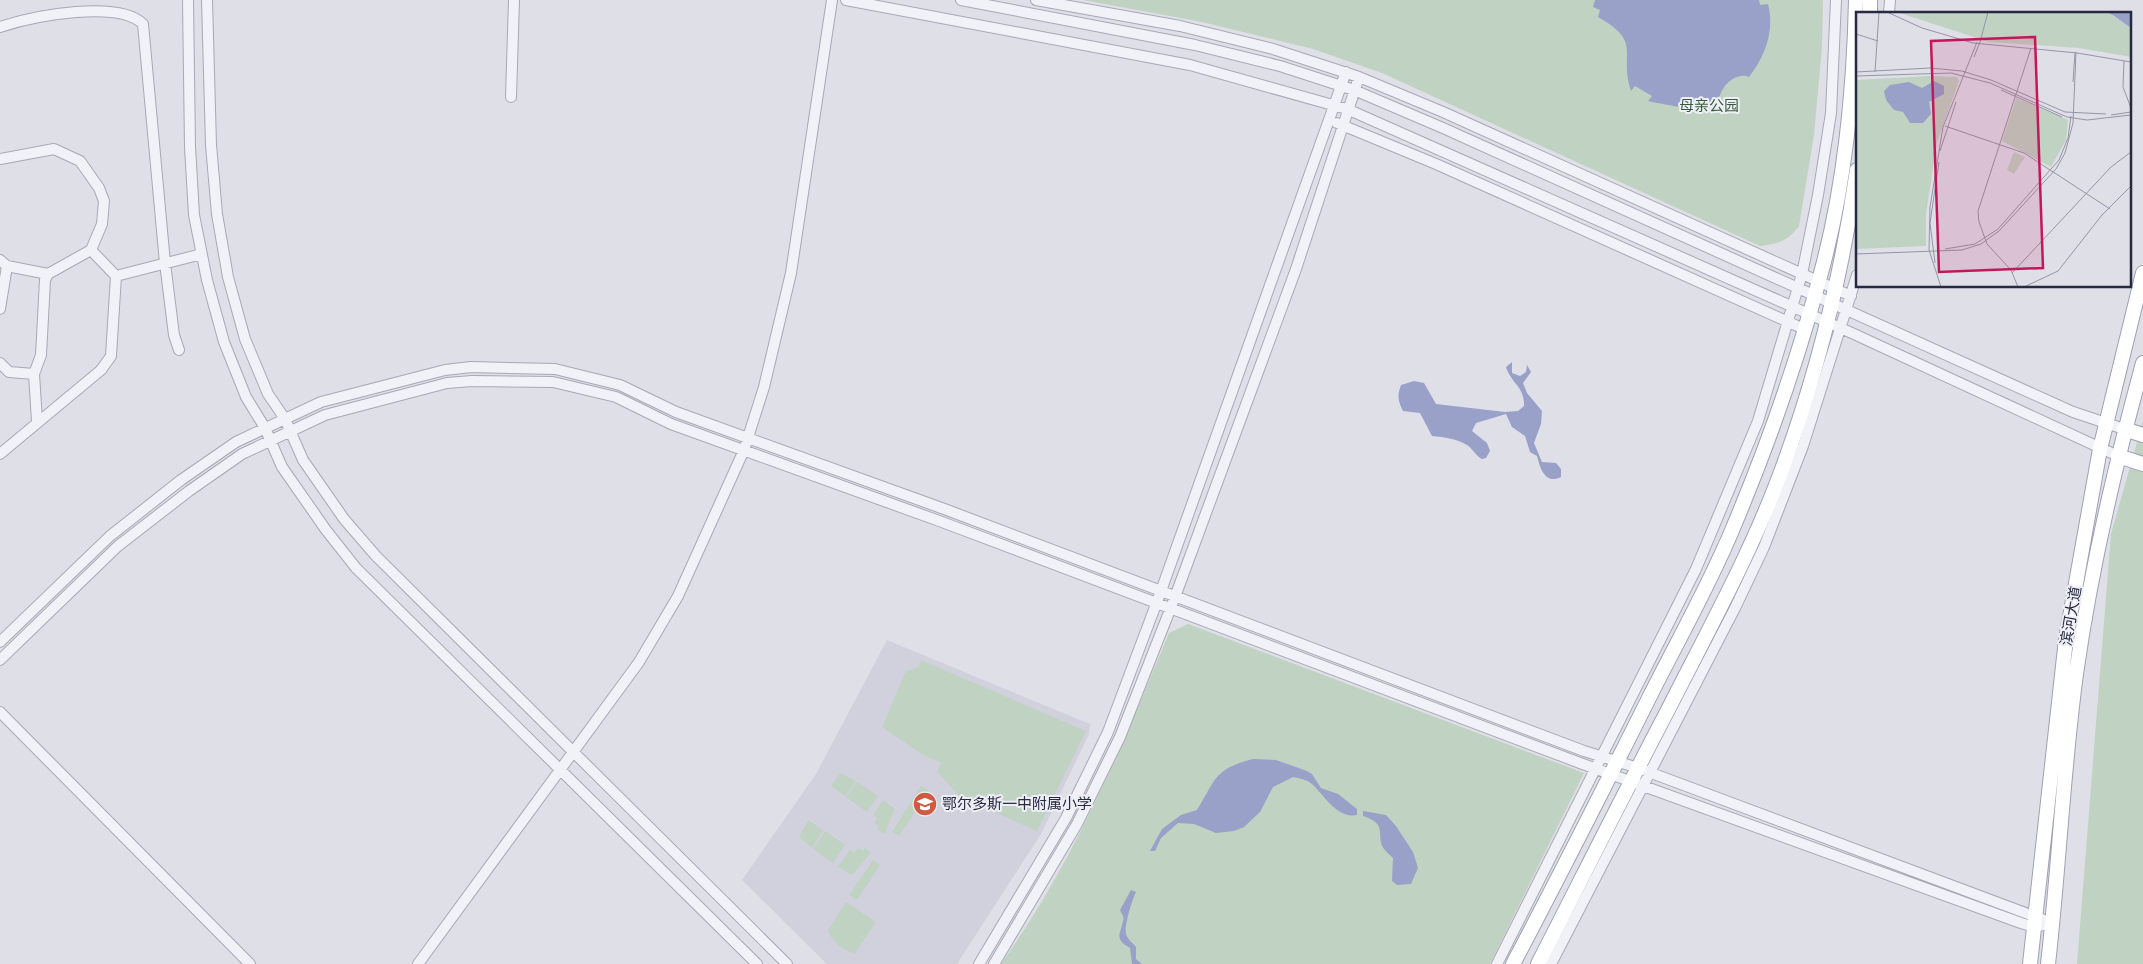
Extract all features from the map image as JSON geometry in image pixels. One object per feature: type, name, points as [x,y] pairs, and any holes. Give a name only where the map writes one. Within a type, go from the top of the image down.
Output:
[{"type":"main road","points":[[1513,964],[1614,769],[1733,529],[1788,380],[1818,282],[1842,170],[1852,79],[1856,0]]},
{"type":"main road","points":[[1538,964],[1638,784],[1756,534],[1781,473],[1802,413],[1828,322],[1836,289],[1856,176]]},
{"type":"main road","name":"滨河大道","points":[[2030,964],[2066,639],[2105,423],[2143,273]]},
{"type":"main road","name":"滨河大道","points":[[2048,964],[2064,775],[2076,673],[2104,514],[2124,429],[2143,363]]},
{"type":"main road","points":[[2124,429],[2143,435]]},
{"type":"main road","points":[[2118,456],[2143,464]]},
{"type":"street","points":[[188,0],[190,147],[194,215],[201,252],[224,342],[246,397],[266,428],[282,467],[326,530],[356,568],[757,964]]},
{"type":"street","points":[[208,0],[211,145],[217,214],[228,277],[245,339],[268,394],[284,419],[303,460],[344,519],[376,556],[788,964]]},
{"type":"street","points":[[511,97],[514,0]]},
{"type":"street","points":[[418,964],[639,662],[678,596],[744,450],[766,379],[791,274],[832,0]]},
{"type":"street","points":[[846,0],[1190,65],[1347,109],[1828,322],[2118,456]]},
{"type":"street","points":[[961,0],[1195,44],[1341,85],[2073,412],[2124,429]]},
{"type":"street","points":[[1036,0],[1180,26],[1273,49],[1346,72],[1451,115],[1850,296]]},
{"type":"street","points":[[1497,964],[1594,768],[1696,569],[1758,421],[1802,274],[1818,195],[1831,112],[1836,0]]},
{"type":"street","points":[[0,27],[60,7],[84,3],[116,3],[138,15],[143,24],[165,263],[174,335],[179,350]]},
{"type":"street","points":[[979,964],[1066,818],[1108,732],[1161,591],[1346,72]]},
{"type":"street","points":[[994,964],[1076,824],[1120,737],[1175,596],[1296,269],[1359,77]]},
{"type":"street","points":[[1329,120],[1436,164],[1804,329]]},
{"type":"street","points":[[0,159],[54,149],[80,161],[99,188],[104,202],[102,224],[91,250],[48,274],[45,280],[41,355],[34,374],[37,421]]},
{"type":"street","points":[[0,454],[37,421],[101,370],[111,356],[116,276],[91,250]]},
{"type":"street","points":[[116,276],[198,255],[201,252]]},
{"type":"street","points":[[0,309],[3,263],[48,274]]},
{"type":"street","points":[[1643,770],[1735,608],[1764,547],[1803,446],[1856,278]]},
{"type":"street","points":[[0,363],[9,372],[34,374]]},
{"type":"street","points":[[0,642],[110,536],[181,480],[228,448],[284,419],[321,402],[445,370],[471,367],[555,369],[620,385],[676,412],[1175,596],[1600,757],[1614,769],[1638,784],[2035,921],[2052,923]]},
{"type":"street","points":[[0,660],[118,546],[189,491],[242,454],[325,414],[447,382],[472,380],[553,382],[616,397],[671,424],[1594,768],[1643,770],[2035,921]]},
{"type":"street","points":[[0,712],[250,964]]},
{"type":"street","points":[[1551,964],[1638,784]]},
{"type":"shaded area","name":"鄂尔多斯一中附属小学","points":[[887,640],[1090,724],[1089,734],[1041,834],[957,964],[827,964],[742,880],[816,774]]},
{"type":"green space","name":"母亲公园","points":[[1083,0],[1823,0],[1822,47],[1814,135],[1799,226],[1782,241],[1760,246],[1382,73],[1313,49],[1202,22]]},
{"type":"green space","points":[[2143,421],[2143,964],[2077,964],[2111,534]]},
{"type":"green space","points":[[1188,624],[1584,773],[1490,964],[1001,964],[1051,886],[1073,845],[1114,761],[1169,633]]},
{"type":"green space","points":[[921,660],[1086,731],[1037,831],[960,797],[937,772],[941,763],[923,755],[882,727],[906,671],[919,667]]},
{"type":"green space","points":[[840,773],[856,781],[845,796],[831,786]]},
{"type":"green space","points":[[857,782],[878,796],[867,812],[846,797]]},
{"type":"green space","points":[[921,786],[929,791],[899,836],[892,832]]},
{"type":"green space","points":[[883,800],[895,809],[884,834],[877,829],[879,826],[874,823],[877,818],[873,815]]},
{"type":"green space","points":[[808,820],[823,830],[812,848],[799,837]]},
{"type":"green space","points":[[825,831],[845,845],[833,863],[813,849]]},
{"type":"green space","points":[[858,848],[863,851],[865,848],[871,853],[852,875],[838,867],[850,850],[854,853]]},
{"type":"green space","points":[[873,860],[880,865],[857,900],[849,895]]},
{"type":"green space","points":[[846,902],[876,922],[855,953],[838,945],[828,930]]},
{"type":"water","points":[[1595,0],[1759,0],[1760,5],[1768,4],[1770,14],[1767,43],[1760,61],[1749,77],[1738,76],[1729,82],[1722,91],[1719,102],[1702,107],[1684,107],[1648,101],[1652,96],[1635,86],[1631,91],[1625,42],[1621,34],[1598,17],[1600,10],[1593,7]]},
{"type":"water","points":[[1512,362],[1512,373],[1520,376],[1526,372],[1527,365],[1531,372],[1523,383],[1527,393],[1542,411],[1541,424],[1534,443],[1542,462],[1556,463],[1561,469],[1561,477],[1551,479],[1544,474],[1537,456],[1530,452],[1525,436],[1512,427],[1506,414],[1476,423],[1472,431],[1487,443],[1490,451],[1486,458],[1482,459],[1469,446],[1463,443],[1432,436],[1420,413],[1403,411],[1400,404],[1401,385],[1414,381],[1424,383],[1436,404],[1505,412],[1518,411],[1524,406],[1524,400],[1506,367]]},
{"type":"water","points":[[1253,759],[1276,760],[1307,771],[1312,774],[1321,788],[1338,794],[1357,809],[1357,815],[1350,815],[1337,810],[1308,781],[1293,777],[1273,787],[1260,812],[1244,827],[1234,831],[1216,833],[1194,824],[1178,823],[1161,838],[1155,851],[1150,851],[1162,829],[1181,815],[1197,810],[1217,777],[1230,767]]},
{"type":"water","points":[[1363,811],[1386,815],[1396,826],[1413,852],[1418,868],[1411,884],[1397,885],[1392,881],[1393,858],[1382,844],[1379,827],[1371,819],[1363,816]]},
{"type":"water","points":[[1131,890],[1136,892],[1127,919],[1126,934],[1136,947],[1136,959],[1142,964],[1132,964],[1130,948],[1122,942],[1119,936],[1123,919],[1120,910]]},
{"type":"place","name":"鄂尔多斯一中附属小学","points":[[925,804]]}]
